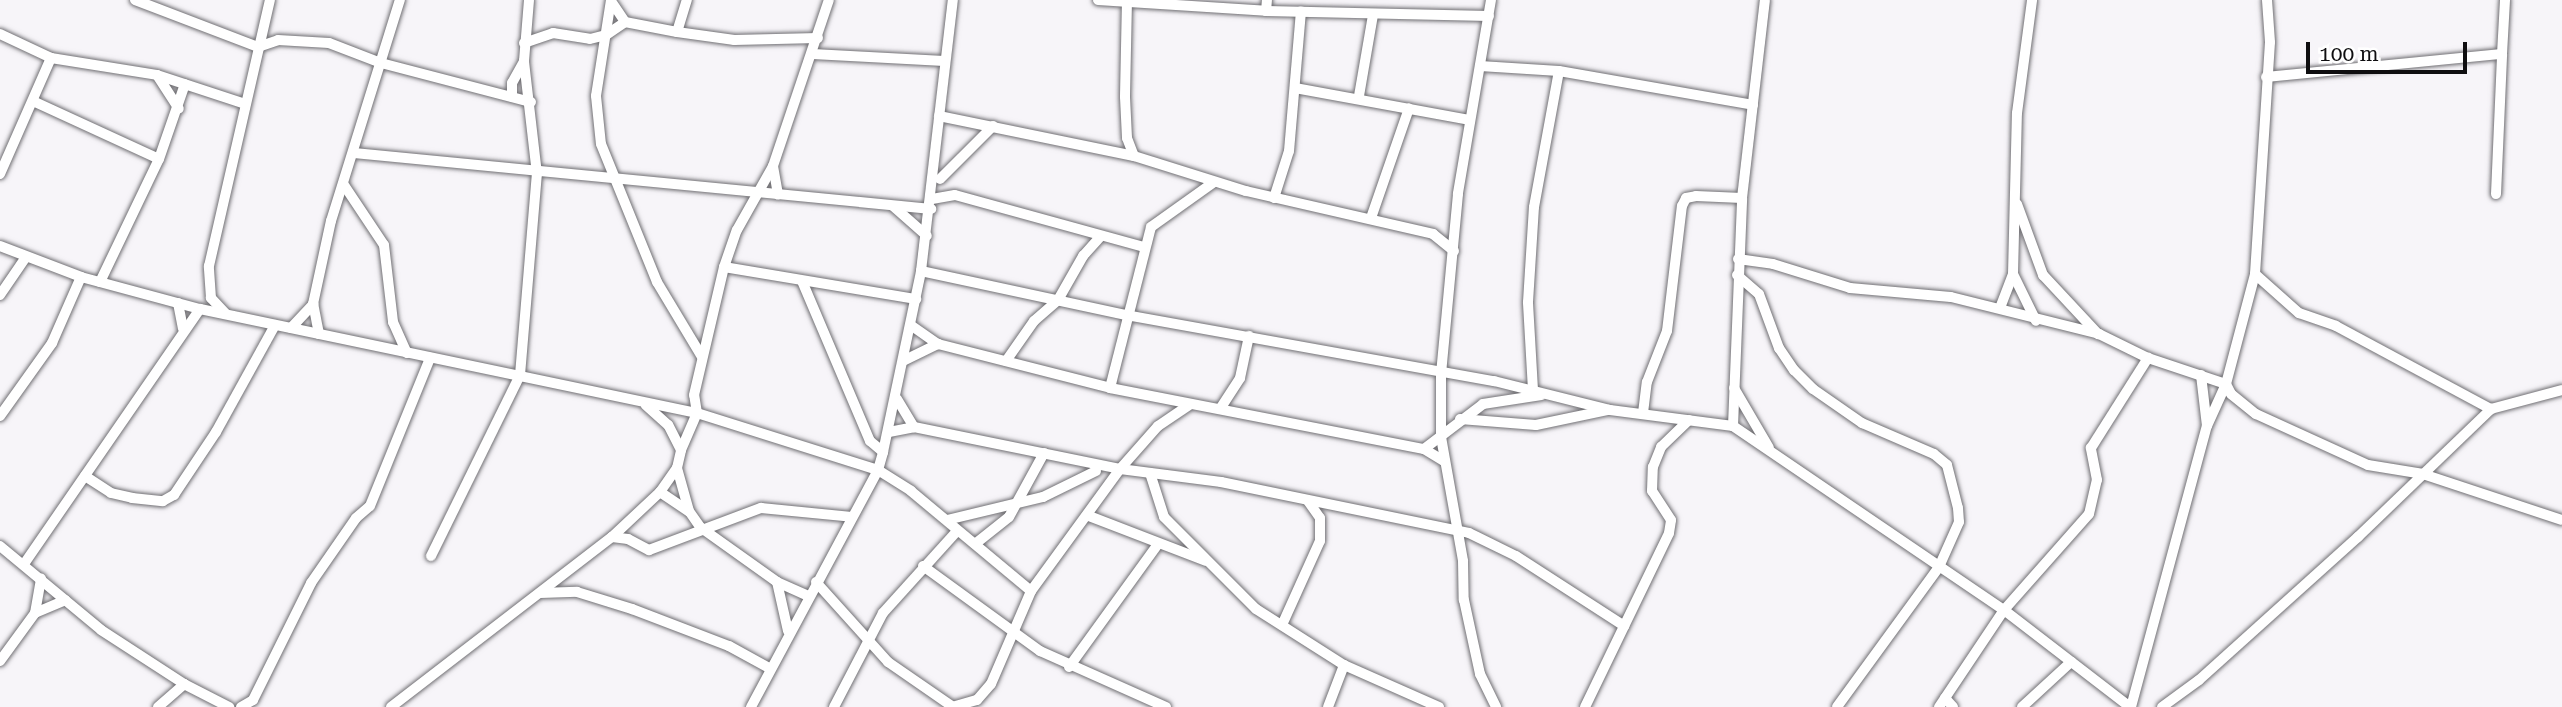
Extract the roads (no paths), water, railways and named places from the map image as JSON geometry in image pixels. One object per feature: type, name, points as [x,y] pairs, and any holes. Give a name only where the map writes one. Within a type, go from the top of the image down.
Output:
[{"type":"street","points":[[135,0],[258,47],[306,39],[348,48],[381,63],[497,91],[531,103]]},
{"type":"street","points":[[163,0],[172,14]]},
{"type":"street","points":[[226,313],[211,298],[209,266],[270,0]]},
{"type":"street","points":[[320,334],[313,304],[331,221],[400,0]]},
{"type":"street","points":[[431,556],[520,375],[537,174],[531,103],[524,61],[529,0]]},
{"type":"street","points":[[677,32],[687,0]]},
{"type":"street","points":[[391,707],[612,537],[660,492],[677,468],[681,450],[697,413],[694,395],[724,267],[755,192],[773,166],[813,54],[829,0]]},
{"type":"street","points":[[751,707],[788,631],[877,470],[889,432],[912,326],[931,204],[938,177],[939,116],[953,0]]},
{"type":"street","points":[[1098,0],[1266,6],[1301,12],[1373,15],[1489,16]]},
{"type":"street","points":[[1490,0],[1469,120],[1456,229],[1441,373],[1441,437],[1454,530],[1463,561],[1471,643],[1496,707]]},
{"type":"street","points":[[1733,426],[1742,198],[1765,0]]},
{"type":"street","points":[[2025,0],[2030,13]]},
{"type":"street","points":[[2000,308],[2013,274],[2017,113],[2032,0]]},
{"type":"street","points":[[921,271],[1126,315],[1533,390],[1610,410],[1733,426],[2004,610],[2130,707],[2207,426],[2226,384],[2255,274],[2271,18],[2267,0]]},
{"type":"street","points":[[2496,194],[2505,0]]},
{"type":"street","points":[[611,1],[625,22]]},
{"type":"street","points":[[611,1],[596,96],[597,127],[657,282],[702,357]]},
{"type":"street","points":[[1127,1],[1127,138],[1135,156]]},
{"type":"street","points":[[1274,198],[1289,151],[1301,12]]},
{"type":"street","points":[[1359,96],[1373,15]]},
{"type":"street","points":[[524,43],[553,33],[590,38],[606,35],[625,22],[677,32],[783,42],[818,38]]},
{"type":"street","points":[[0,34],[51,58],[157,75],[246,104]]},
{"type":"street","points":[[813,54],[944,61]]},
{"type":"street","points":[[2266,77],[2502,54]]},
{"type":"street","points":[[0,174],[34,103],[51,58]]},
{"type":"street","points":[[512,97],[512,83],[524,61]]},
{"type":"street","points":[[1480,66],[1559,71],[1753,105]]},
{"type":"street","points":[[1533,390],[1528,302],[1534,207],[1559,71]]},
{"type":"street","points":[[157,75],[179,110]]},
{"type":"street","points":[[100,282],[159,159],[179,110],[185,83]]},
{"type":"street","points":[[497,91],[512,83]]},
{"type":"street","points":[[1295,88],[1359,96],[1469,120]]},
{"type":"street","points":[[34,103],[159,159]]},
{"type":"street","points":[[1371,218],[1409,108]]},
{"type":"street","points":[[939,116],[1135,156],[1214,183],[1433,234],[1454,251]]},
{"type":"street","points":[[938,177],[993,126]]},
{"type":"street","points":[[1115,152],[1127,138]]},
{"type":"street","points":[[354,153],[537,174],[617,176],[892,205],[931,204],[955,195]]},
{"type":"street","points":[[773,166],[778,195]]},
{"type":"street","points":[[938,177],[955,195],[1144,247]]},
{"type":"street","points":[[1110,388],[1144,247],[1155,221],[1214,183]]},
{"type":"street","points":[[344,185],[384,245],[393,322],[407,353]]},
{"type":"street","points":[[1643,413],[1656,352],[1667,331],[1682,206],[1686,198],[1696,196],[1742,198]]},
{"type":"street","points":[[2016,200],[2043,275],[2099,334]]},
{"type":"street","points":[[892,205],[927,236]]},
{"type":"street","points":[[1433,234],[1456,229]]},
{"type":"street","points":[[1006,361],[1034,321],[1058,300],[1083,256],[1100,237]]},
{"type":"street","points":[[0,246],[81,277],[200,309],[520,375],[645,405],[697,413],[877,470],[947,520],[1031,591]]},
{"type":"street","points":[[0,295],[26,257]]},
{"type":"street","points":[[1738,259],[1773,264],[1850,288],[1951,297],[2000,308],[2036,321],[2099,334],[2148,358],[2226,384],[2231,394],[2256,414],[2368,465],[2423,474],[2562,520]]},
{"type":"street","points":[[724,267],[916,299]]},
{"type":"street","points":[[2013,274],[2036,321]]},
{"type":"street","points":[[2255,274],[2299,313],[2336,326],[2491,409]]},
{"type":"street","points":[[1737,275],[1759,294],[1779,348],[1812,389],[1862,423],[1920,444],[1947,464],[1959,522],[1939,567],[1837,707]]},
{"type":"street","points":[[0,416],[52,343],[81,277]]},
{"type":"street","points":[[802,281],[870,442],[883,452]]},
{"type":"street","points":[[178,303],[183,329]]},
{"type":"street","points":[[291,328],[313,304]]},
{"type":"street","points":[[24,564],[183,329],[200,309]]},
{"type":"street","points":[[85,476],[111,493],[132,498],[163,501],[174,495],[216,432],[275,325]]},
{"type":"street","points":[[912,326],[938,344],[1110,388],[1424,449],[1444,461]]},
{"type":"street","points":[[1220,409],[1240,378],[1249,337]]},
{"type":"street","points":[[905,360],[938,344]]},
{"type":"street","points":[[241,707],[253,703],[311,583],[356,519],[370,506],[430,358]]},
{"type":"street","points":[[1953,707],[1942,703],[2004,610],[2090,514],[2097,480],[2091,449],[2148,358]]},
{"type":"street","points":[[2201,375],[2207,426]]},
{"type":"street","points":[[1734,388],[1770,450]]},
{"type":"street","points":[[2162,707],[2218,663],[2491,409],[2562,390]]},
{"type":"street","points":[[1424,449],[1460,419],[1494,400],[1545,394]]},
{"type":"street","points":[[679,410],[694,395]]},
{"type":"street","points":[[897,399],[914,427]]},
{"type":"street","points":[[645,405],[668,425],[681,450]]},
{"type":"street","points":[[816,582],[867,640],[940,703],[953,707],[977,704],[991,684],[1031,591],[1089,516],[1120,469],[1158,426],[1189,405]]},
{"type":"street","points":[[1460,419],[1536,425],[1610,410]]},
{"type":"street","points":[[1585,707],[1672,527],[1652,492],[1656,454],[1689,420]]},
{"type":"street","points":[[889,432],[914,427],[1044,453],[1096,468],[1221,482],[1454,530],[1516,556],[1624,626]]},
{"type":"street","points":[[975,544],[1002,524],[1044,453]]},
{"type":"street","points":[[677,468],[689,511],[700,527],[777,582],[808,596]]},
{"type":"street","points":[[1096,468],[1102,493]]},
{"type":"street","points":[[947,520],[1043,497],[1096,468]]},
{"type":"street","points":[[1150,473],[1164,517],[1256,609],[1344,665],[1439,707]]},
{"type":"street","points":[[660,492],[689,511]]},
{"type":"street","points":[[1282,625],[1320,541],[1320,518],[1308,501]]},
{"type":"street","points":[[612,537],[628,539],[649,550],[700,527],[761,508],[852,517]]},
{"type":"street","points":[[1432,525],[1451,510]]},
{"type":"street","points":[[1089,516],[1207,561]]},
{"type":"street","points":[[834,707],[883,612],[957,531]]},
{"type":"street","points":[[1069,667],[1158,544]]},
{"type":"street","points":[[0,546],[65,600],[184,684],[229,707]]},
{"type":"street","points":[[923,566],[1069,667],[1166,707]]},
{"type":"street","points":[[0,661],[35,613],[41,579]]},
{"type":"street","points":[[777,582],[788,631]]},
{"type":"street","points":[[538,593],[578,592],[632,609],[729,646],[769,668]]},
{"type":"street","points":[[35,613],[65,600]]},
{"type":"street","points":[[2022,707],[2070,662]]},
{"type":"street","points":[[1328,707],[1344,665]]},
{"type":"street","points":[[158,707],[184,684]]}]
